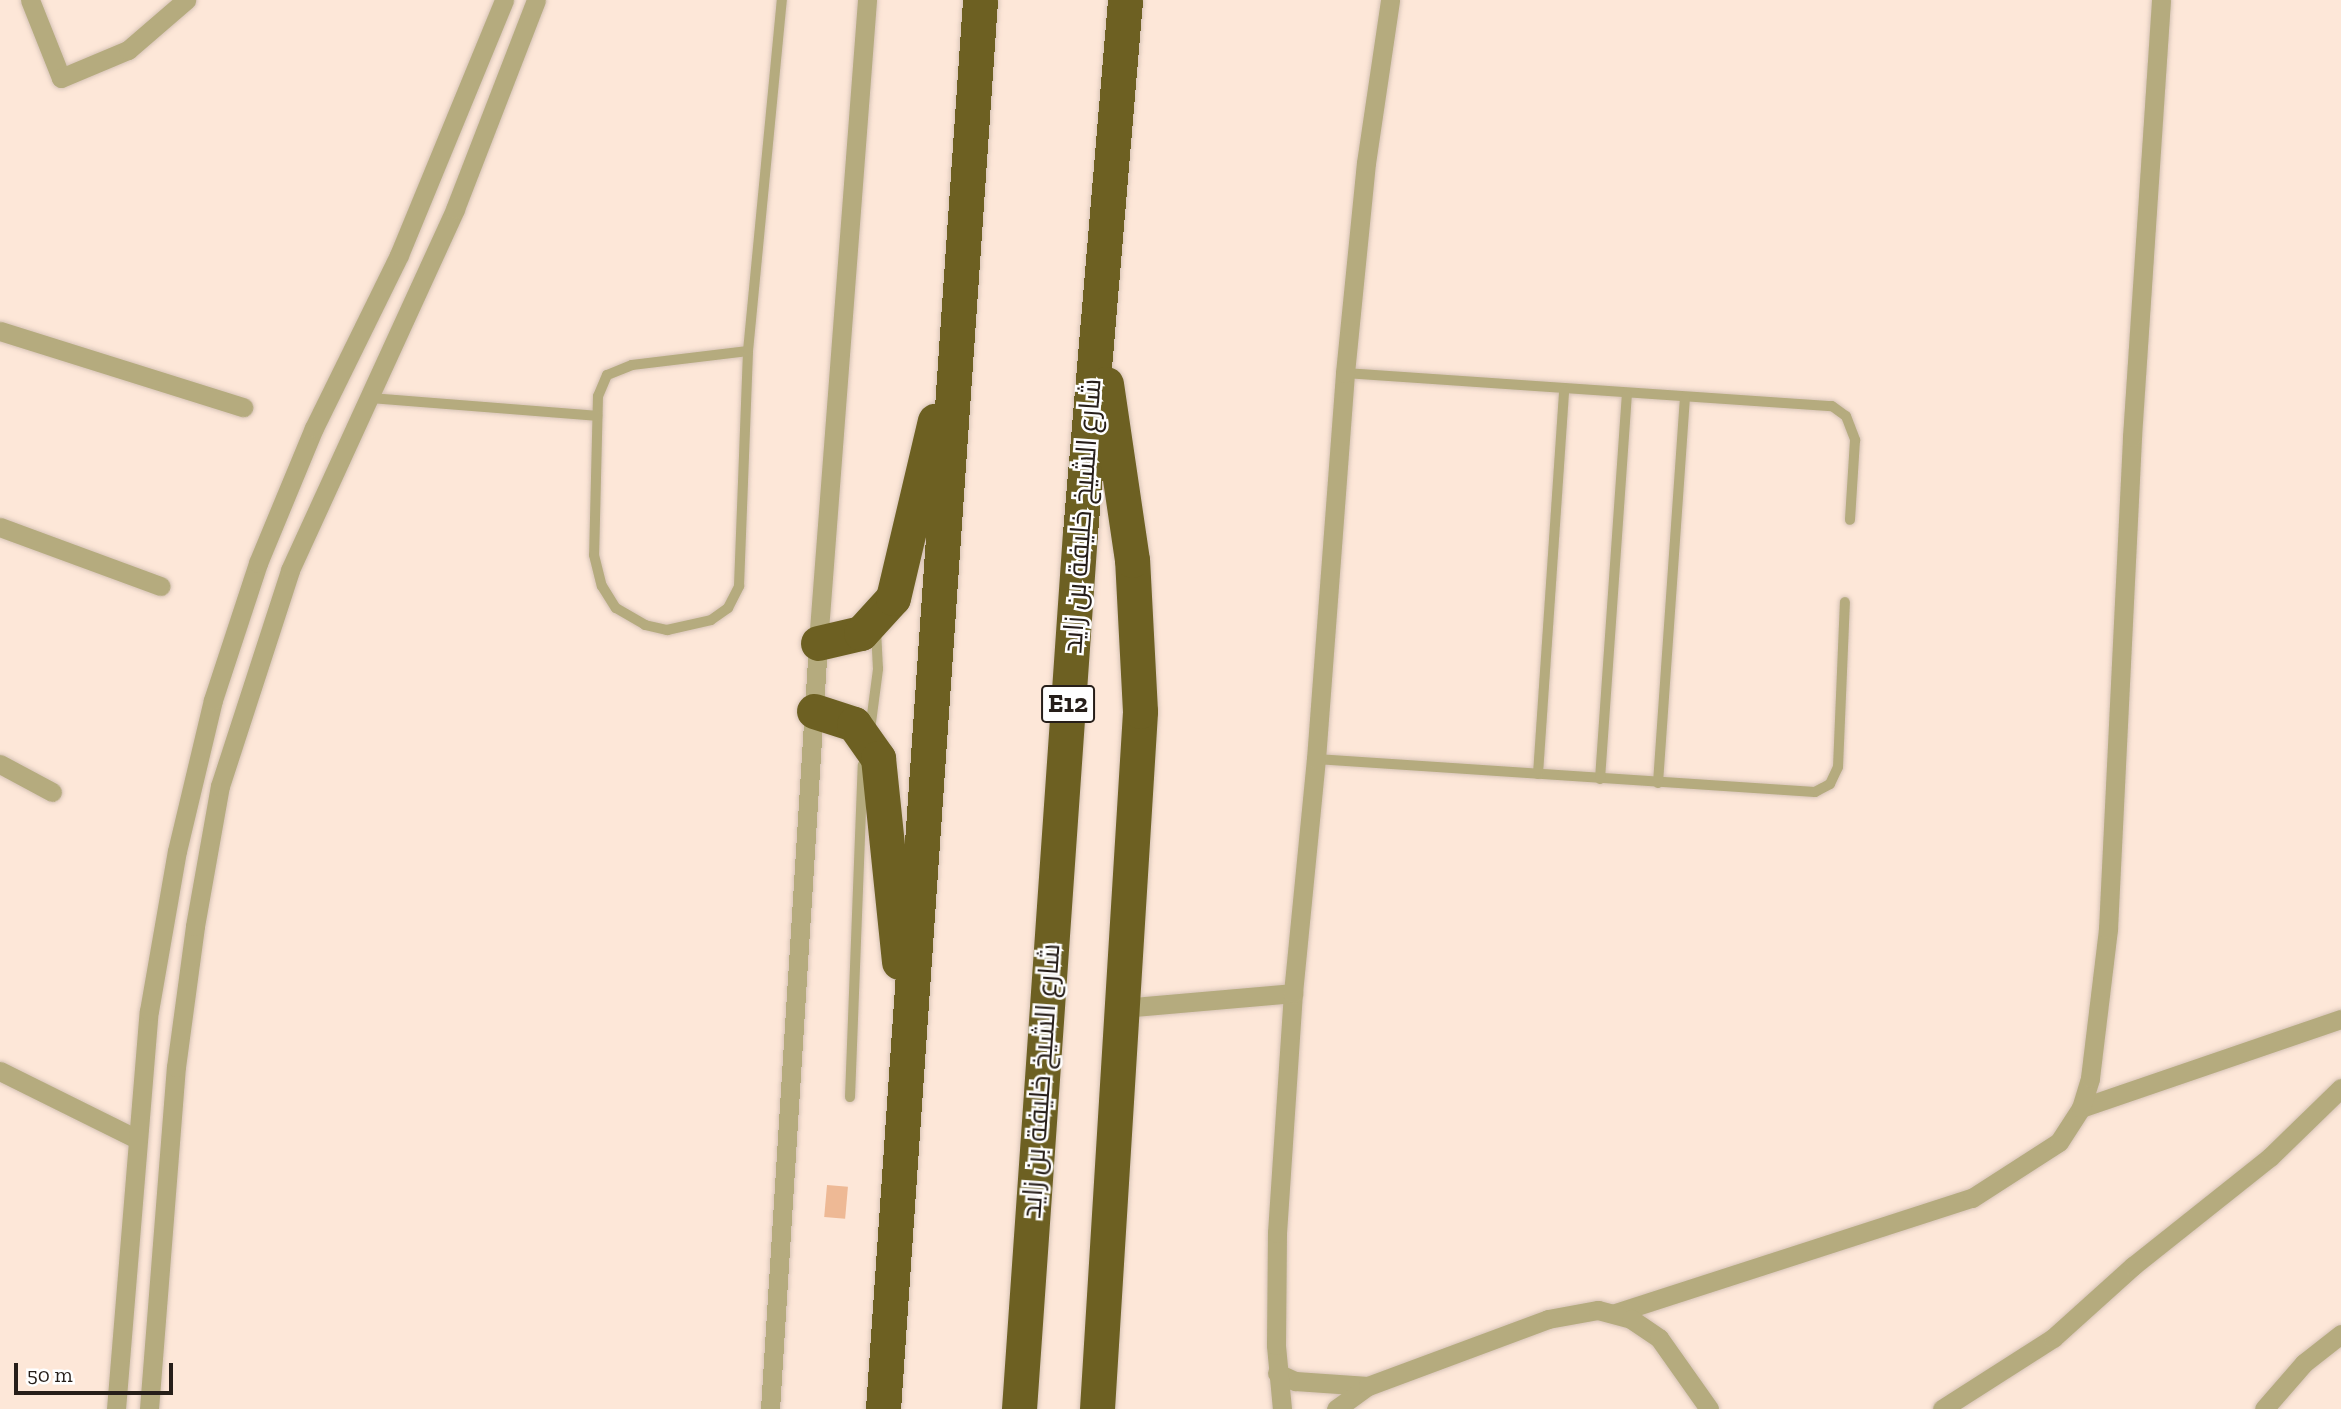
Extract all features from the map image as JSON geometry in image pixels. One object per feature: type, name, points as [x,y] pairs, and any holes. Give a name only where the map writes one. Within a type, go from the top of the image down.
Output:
[{"type":"highway","points":[[883,1409],[980,0]]},
{"type":"highway","name":"شارع الشيخ خليفة بن زايد","points":[[1019,1409],[1097,330],[1125,0]]},
{"type":"highway","points":[[1097,330],[1126,511],[1139,660],[1139,762],[1097,1409]]},
{"type":"highway","points":[[818,643],[849,639],[875,623],[898,583],[918,482],[954,364]]},
{"type":"highway","points":[[814,711],[844,718],[869,738],[881,768],[891,906],[910,1021]]},
{"type":"street","points":[[30,0],[61,78],[128,50],[186,0]]},
{"type":"street","points":[[116,1409],[137,1139],[161,939],[194,771],[213,700],[258,563],[314,428],[399,255],[504,0]]},
{"type":"street","points":[[149,1409],[176,1067],[194,926],[220,786],[289,570],[455,209],[536,0]]},
{"type":"street","points":[[770,1409],[818,643],[867,0]]},
{"type":"street","points":[[1282,1409],[1277,1373],[1277,1233],[1293,992],[1316,759],[1345,373],[1366,163],[1390,0]]},
{"type":"street","points":[[1336,1409],[1368,1387],[1564,1313],[1615,1313],[1972,1198],[2059,1143],[2081,1108],[2090,1078],[2108,929],[2132,424],[2161,0]]},
{"type":"street","points":[[0,331],[243,407]]},
{"type":"street","points":[[0,527],[160,586]]},
{"type":"street","points":[[0,764],[52,792]]},
{"type":"street","points":[[1123,1007],[1293,992]]},
{"type":"street","points":[[2081,1108],[2341,1019]]},
{"type":"street","points":[[0,1071],[137,1139]]},
{"type":"street","points":[[1942,1409],[2053,1338],[2133,1266],[2270,1157],[2341,1088]]},
{"type":"street","points":[[1615,1313],[1660,1338],[1709,1409]]},
{"type":"street","points":[[2264,1409],[2304,1363],[2341,1334]]},
{"type":"street","points":[[1277,1373],[1295,1381],[1368,1387]]},
{"type":"lane","points":[[748,351],[692,361],[650,360],[607,375],[597,416],[594,555],[602,586],[616,608],[645,625],[667,630],[711,620],[728,608],[739,586],[748,351],[782,0]]},
{"type":"lane","points":[[1345,373],[1564,391],[1815,403],[1839,411],[1850,423],[1855,440],[1850,520]]},
{"type":"lane","points":[[1538,774],[1564,391]]},
{"type":"lane","points":[[1600,779],[1627,395]]},
{"type":"lane","points":[[369,398],[597,416]]},
{"type":"lane","points":[[1658,783],[1685,398]]},
{"type":"lane","points":[[1316,759],[1806,792],[1830,784],[1838,767],[1845,602]]},
{"type":"lane","points":[[850,1097],[862,784],[878,669],[875,623]]},
{"type":"building","points":[[827,1185],[848,1187],[845,1219],[824,1217]]}]
